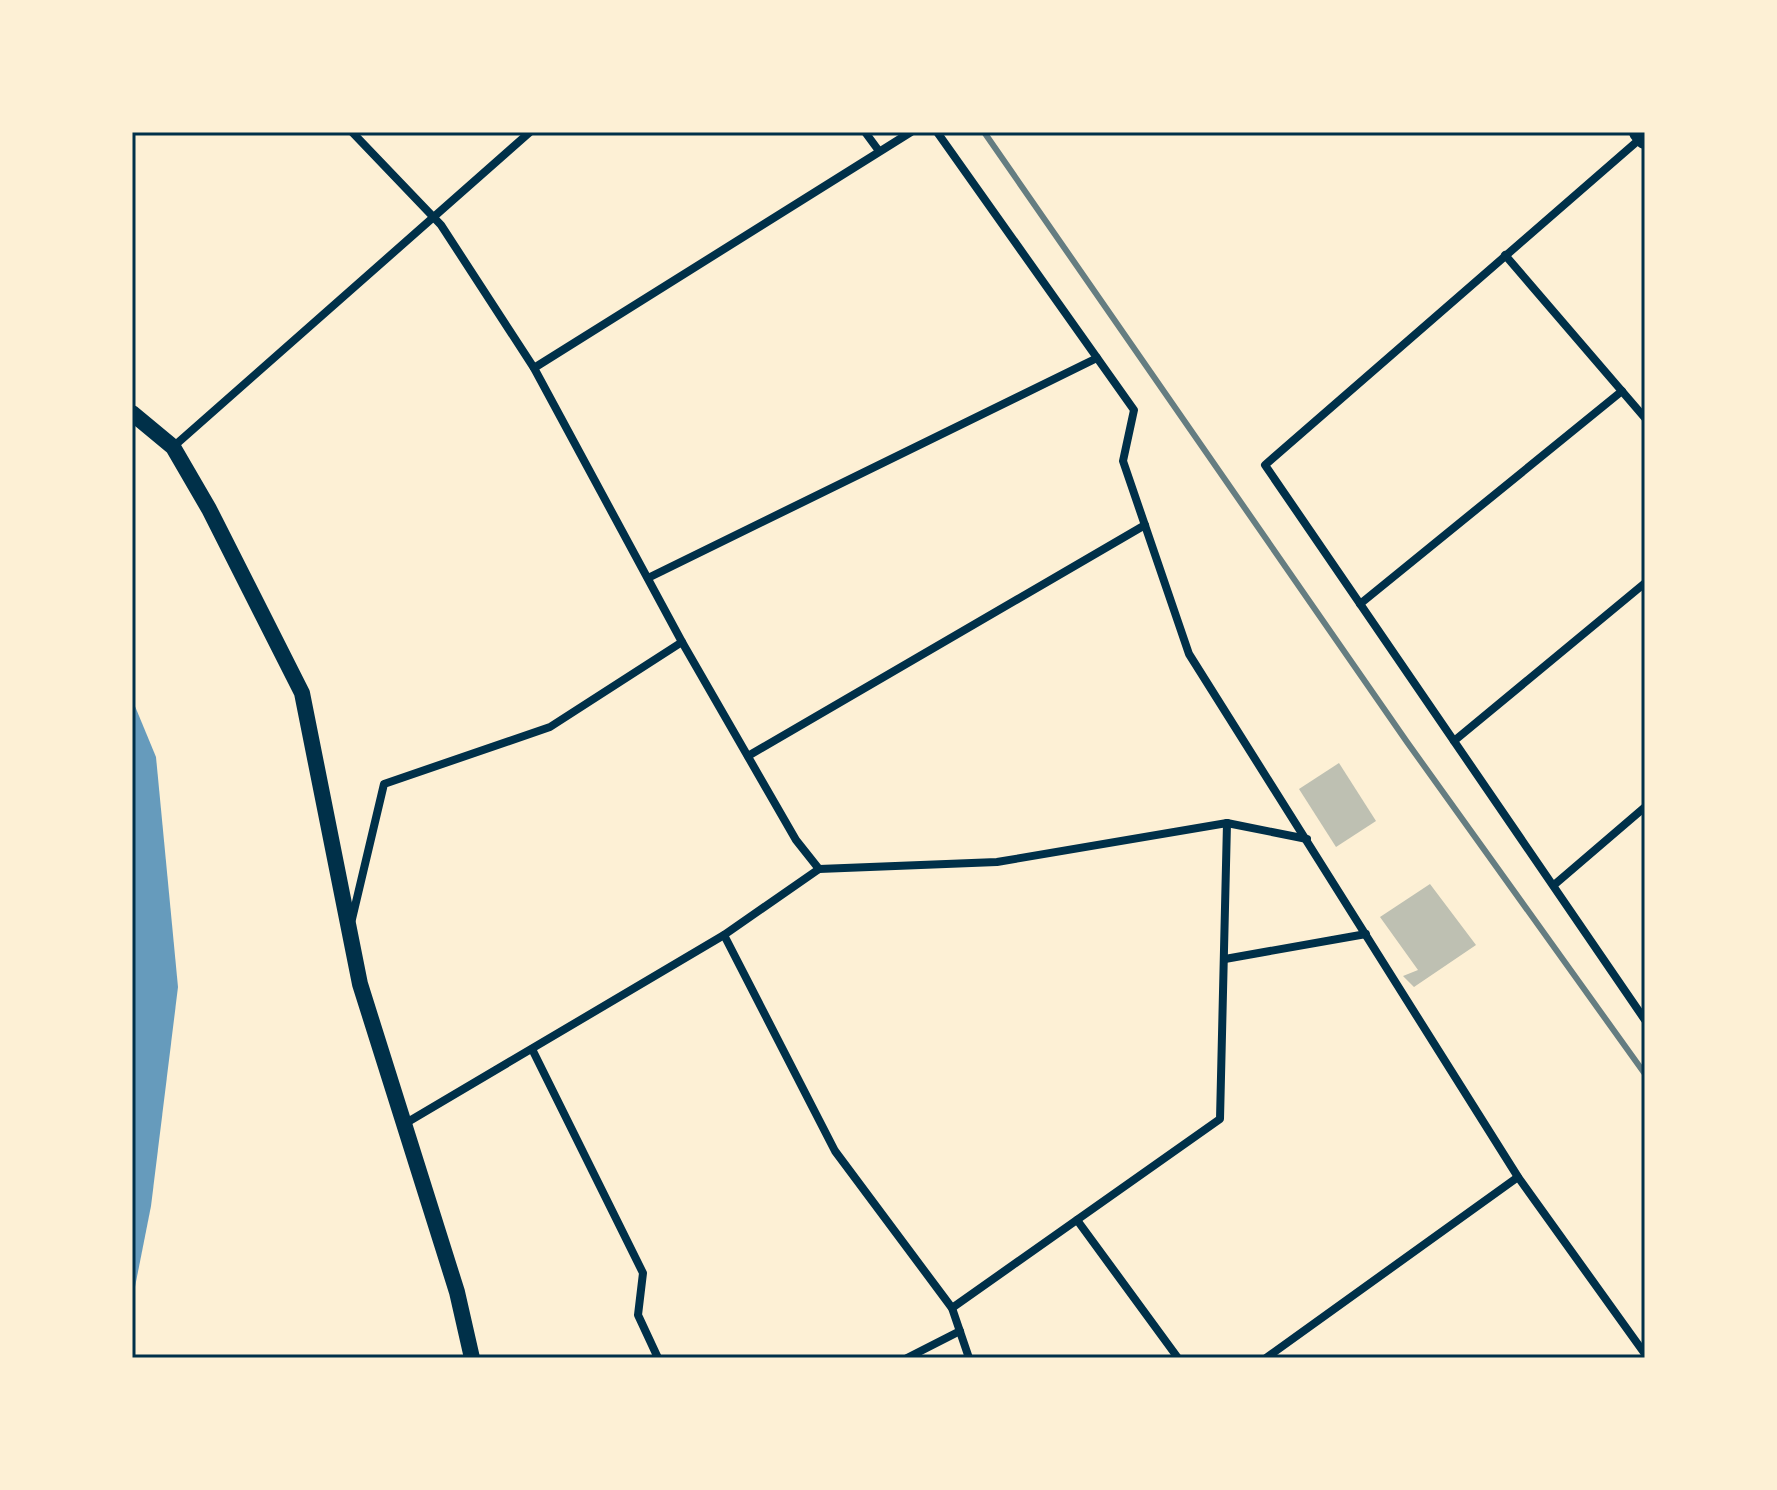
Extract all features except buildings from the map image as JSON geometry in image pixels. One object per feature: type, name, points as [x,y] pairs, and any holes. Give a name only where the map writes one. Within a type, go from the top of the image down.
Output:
[{"type":"main road","points":[[132,413],[173,447],[209,509],[302,693],[360,984],[457,1292],[472,1358]]},
{"type":"street","points":[[352,132],[433,216],[534,368],[682,642],[796,840],[819,869]]},
{"type":"street","points":[[173,447],[530,132]]},
{"type":"street","points":[[865,132],[879,151]]},
{"type":"street","points":[[534,368],[911,132]]},
{"type":"street","points":[[937,132],[1134,410],[1123,461],[1189,654],[1518,1177],[1645,1354]]},
{"type":"street","points":[[1643,135],[1265,465],[1645,1020]]},
{"type":"street","points":[[1505,255],[1645,418]]},
{"type":"street","points":[[648,578],[1097,358]]},
{"type":"street","points":[[1360,604],[1622,391]]},
{"type":"street","points":[[748,756],[1145,525]]},
{"type":"street","points":[[1454,741],[1645,583]]},
{"type":"street","points":[[349,932],[384,784],[550,727],[682,642]]},
{"type":"street","points":[[1554,885],[1645,807]]},
{"type":"street","points":[[406,1123],[724,935],[819,869],[997,862],[1227,823],[1307,839]]},
{"type":"street","points":[[952,1308],[1220,1119],[1227,823]]},
{"type":"street","points":[[1225,959],[1366,934]]},
{"type":"street","points":[[724,935],[835,1151],[952,1308],[969,1358]]},
{"type":"street","points":[[532,1049],[643,1273],[638,1315],[658,1358]]},
{"type":"street","points":[[1266,1358],[1518,1177]]},
{"type":"street","points":[[1077,1220],[1178,1358]]},
{"type":"street","points":[[907,1358],[960,1331]]},
{"type":"water","points":[[132,699],[156,757],[178,987],[151,1206],[132,1302]]},
{"type":"railway","points":[[984,132],[1407,742],[1645,1074]]}]
